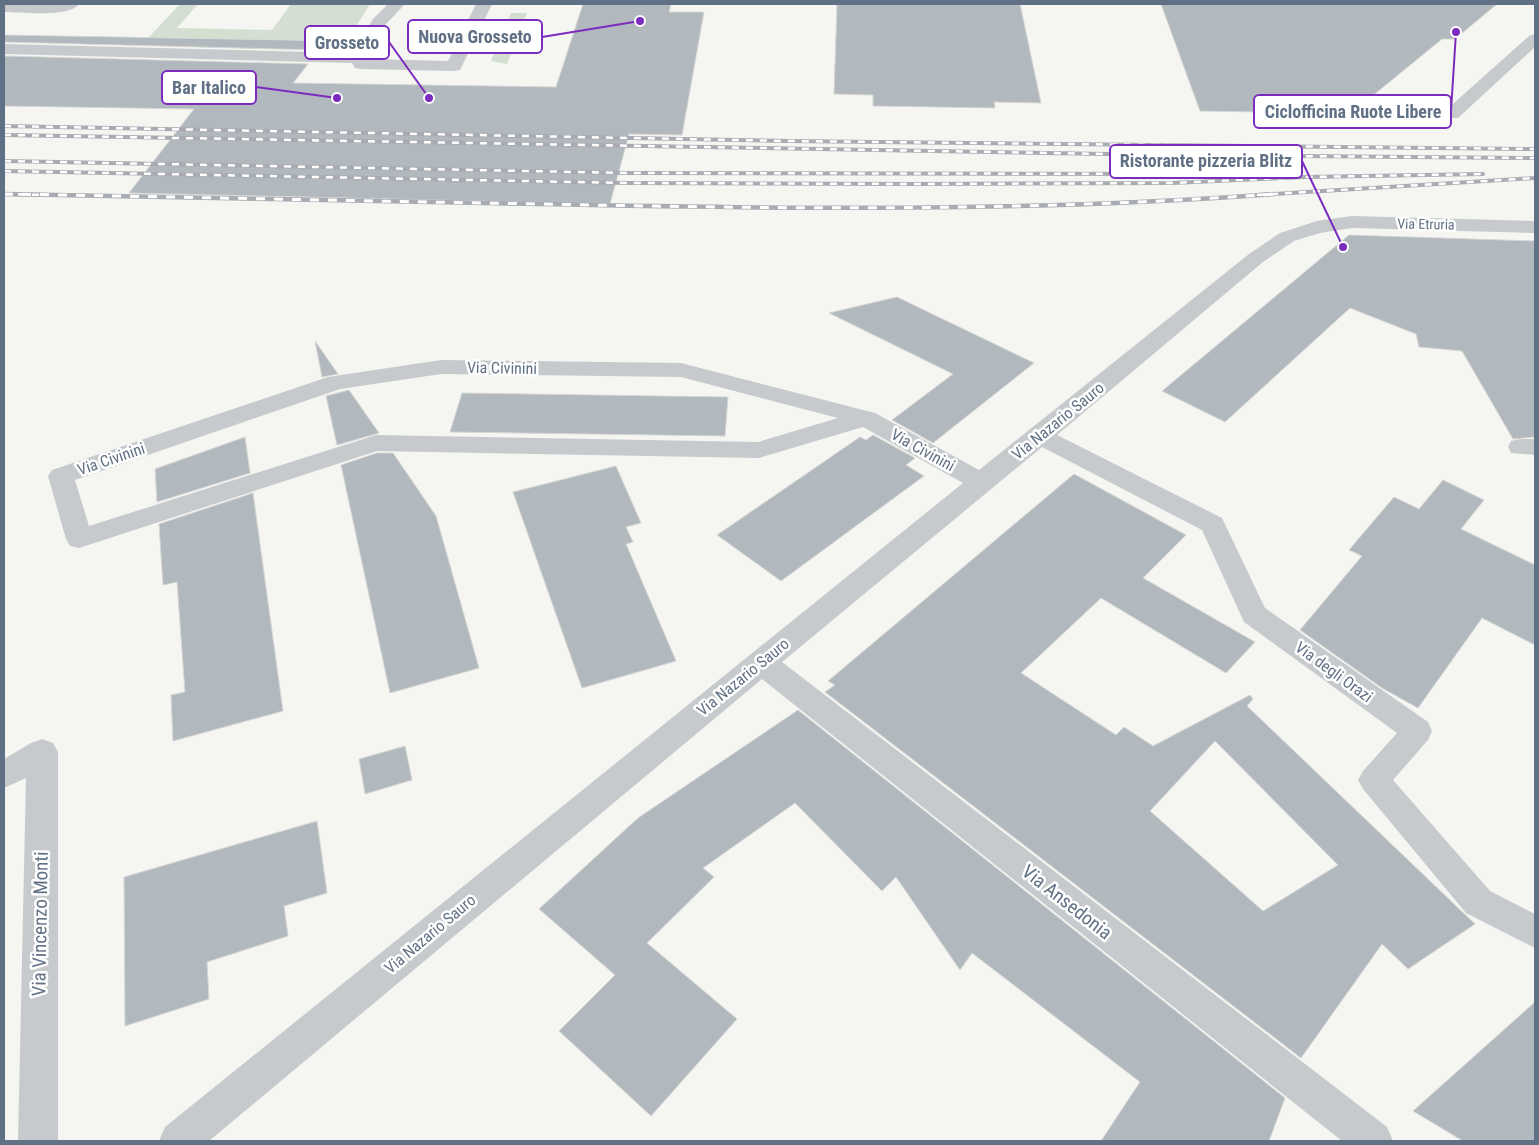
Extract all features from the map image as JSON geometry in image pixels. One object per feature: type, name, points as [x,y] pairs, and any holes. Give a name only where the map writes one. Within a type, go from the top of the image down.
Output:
[{"type":"street","points":[[4,7],[58,8],[71,4]]},
{"type":"street","points":[[358,58],[379,22],[397,4]]},
{"type":"street","points":[[358,58],[359,62],[365,65],[454,66],[484,4]]},
{"type":"street","points":[[1452,114],[1535,39]]},
{"type":"street","points":[[4,49],[358,58]]},
{"type":"street","name":"Via Etruria","points":[[1317,227],[1352,222],[1535,227]]},
{"type":"street","name":"Via Nazario Sauro","points":[[179,1141],[1256,258],[1287,237],[1317,227]]},
{"type":"street","name":"Via Civinini","points":[[866,418],[759,450],[376,443],[79,539],[61,476],[336,382],[441,367],[680,370],[866,418],[981,482]]},
{"type":"street","name":"Via degli Orazi","points":[[1040,436],[1212,524],[1254,615],[1417,731],[1374,780],[1478,902],[1535,932]]},
{"type":"street","name":"Via Ansedonia","points":[[762,662],[1373,1141]]},
{"type":"street","name":"Via Vincenzo Monti","points":[[4,775],[42,752],[38,1141]]},
{"type":"shaded area","points":[[180,4],[198,4],[177,28],[272,30],[291,4],[370,4],[347,41],[149,37]]},
{"type":"shaded area","points":[[511,13],[527,13],[507,64],[491,61]]},
{"type":"building","points":[[583,4],[671,4],[669,12],[704,12],[682,135],[629,134],[610,204],[129,193],[194,109],[4,106],[4,56],[308,64],[293,83],[556,87]]},
{"type":"building","points":[[837,4],[1020,4],[1041,103],[994,102],[995,108],[873,106],[873,95],[834,94]]},
{"type":"building","points":[[1161,4],[1497,4],[1455,39],[1442,39],[1371,97],[1391,128],[1328,127],[1320,113],[1200,111]]},
{"type":"building","points":[[4,35],[325,41],[318,50],[4,42]]},
{"type":"building","points":[[1349,235],[1535,241],[1535,437],[1513,439],[1462,351],[1419,347],[1416,334],[1350,308],[1225,422],[1162,391]]},
{"type":"building","points":[[897,297],[1034,363],[933,443],[892,420],[953,374],[829,313]]},
{"type":"building","points":[[315,341],[338,374],[322,377]]},
{"type":"building","points":[[349,390],[379,433],[337,445],[326,396]]},
{"type":"building","points":[[462,393],[728,397],[725,436],[450,432]]},
{"type":"building","points":[[873,435],[915,458],[906,465],[924,476],[781,581],[717,535],[860,437],[866,440]]},
{"type":"building","points":[[245,437],[250,473],[157,502],[155,469]]},
{"type":"building","points":[[377,453],[393,453],[436,516],[479,668],[390,693],[341,465]]},
{"type":"building","points":[[616,466],[641,523],[626,527],[633,542],[626,544],[676,661],[582,688],[513,492]]},
{"type":"building","points":[[1074,474],[1186,535],[1143,578],[1255,642],[1226,673],[1101,598],[1021,673],[1116,735],[1124,727],[1153,746],[1250,695],[1253,699],[1247,706],[1475,924],[1408,969],[1382,944],[1301,1058],[825,692],[835,685],[828,681]],"holes":[[[1215,741],[1338,865],[1263,911],[1150,811]]]},
{"type":"building","points":[[1443,480],[1484,500],[1461,529],[1535,565],[1535,645],[1482,618],[1418,708],[1382,688],[1300,630],[1362,556],[1349,550],[1394,497],[1419,509]]},
{"type":"building","points":[[253,493],[283,711],[173,741],[171,695],[185,692],[177,582],[163,585],[159,524]]},
{"type":"building","points":[[798,710],[1285,1098],[1269,1141],[1101,1141],[1140,1082],[972,953],[960,970],[896,877],[882,891],[795,803],[703,868],[714,877],[647,943],[737,1019],[651,1116],[559,1031],[615,975],[539,909],[638,818]]},
{"type":"building","points":[[405,746],[412,780],[365,794],[359,759]]},
{"type":"building","points":[[317,821],[327,893],[284,906],[288,936],[207,962],[209,999],[125,1026],[124,877]]},
{"type":"building","points":[[1535,1002],[1535,1141],[1463,1141],[1413,1111]]},
{"type":"railway","points":[[4,126],[787,141],[1535,149]]},
{"type":"railway","points":[[4,135],[1167,155],[1535,158]]},
{"type":"railway","points":[[4,161],[629,173],[1219,174]]},
{"type":"railway","points":[[4,171],[627,183],[916,184],[1172,183],[1305,177],[1483,174]]},
{"type":"railway","points":[[1257,195],[1535,178]]},
{"type":"railway","points":[[46,195],[4,194],[816,208],[1091,204],[1274,194]]},
{"type":"place","name":"Nuova Grosseto","points":[[640,21]]},
{"type":"place","name":"Ciclofficina Ruote Libere","points":[[1456,32]]},
{"type":"place","name":"Bar Italico","points":[[337,98]]},
{"type":"place","name":"Grosseto","points":[[429,98]]},
{"type":"place","name":"Ristorante pizzeria Blitz","points":[[1343,247]]}]
